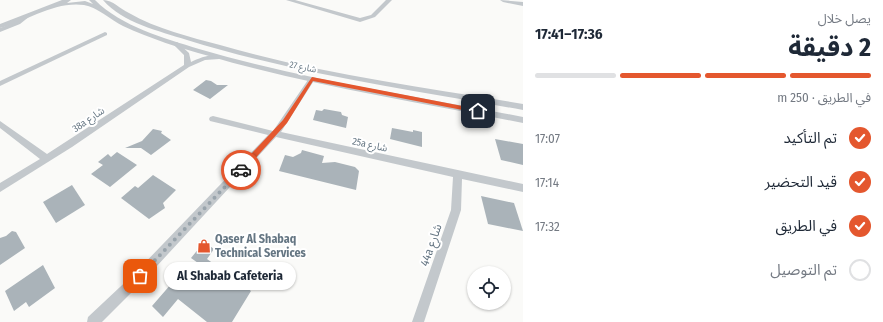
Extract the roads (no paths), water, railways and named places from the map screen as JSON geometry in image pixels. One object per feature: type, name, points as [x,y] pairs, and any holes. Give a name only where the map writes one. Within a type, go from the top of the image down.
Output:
[{"type":"street","points":[[0,20],[53,0]]},
{"type":"street","points":[[0,30],[18,22],[26,16],[62,0]]},
{"type":"street","points":[[0,26],[68,0]]},
{"type":"street","name":"شارع 27","points":[[92,0],[104,12],[125,24],[175,43],[219,57],[312,79],[523,120]]},
{"type":"street","points":[[100,0],[111,10],[125,14]]},
{"type":"street","name":"شارع 27","points":[[106,0],[125,14],[151,26],[191,39],[282,63],[523,107]]},
{"type":"street","points":[[289,0],[360,20],[371,18],[389,0]]},
{"type":"street","points":[[303,4],[309,0]]},
{"type":"street","points":[[503,0],[523,4]]},
{"type":"street","points":[[42,10],[68,3],[80,3],[89,4],[104,12]]},
{"type":"street","points":[[0,84],[105,34]]},
{"type":"street","points":[[175,43],[188,54],[187,66]]},
{"type":"street","name":"38a شارع","points":[[0,188],[47,159],[187,66],[200,60],[219,57]]},
{"type":"street","points":[[93,322],[140,276],[285,122],[312,79]]},
{"type":"street","name":"25a شارع","points":[[213,119],[274,134],[523,188]]},
{"type":"street","points":[[0,124],[47,159]]},
{"type":"street","name":"44a شارع","points":[[418,322],[456,210],[458,174]]},
{"type":"place","name":"Qaser Al Shabaq Technical Services","points":[[204,246]]},
{"type":"place","name":"Al Shabab Cafeteria","points":[[140,276]]}]
